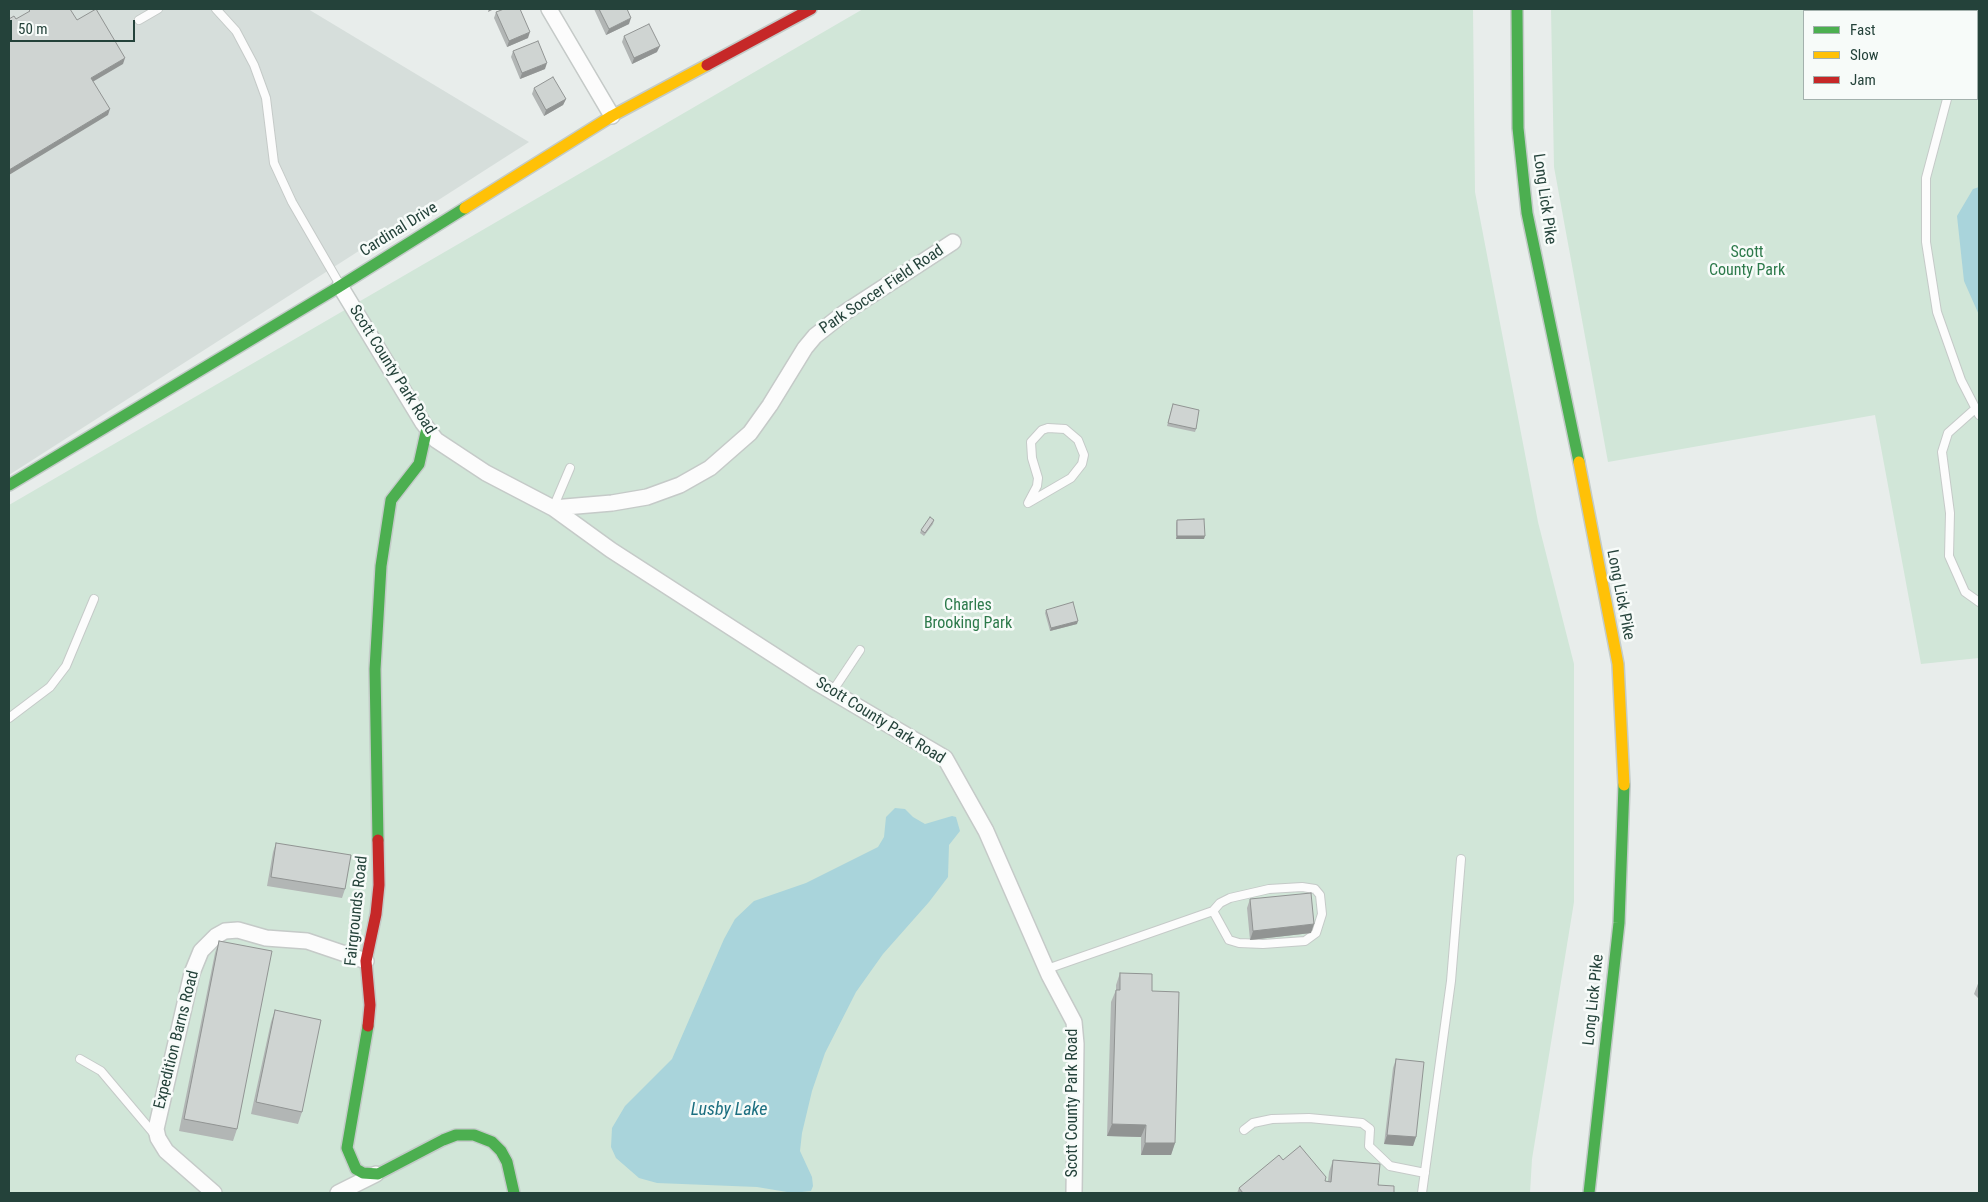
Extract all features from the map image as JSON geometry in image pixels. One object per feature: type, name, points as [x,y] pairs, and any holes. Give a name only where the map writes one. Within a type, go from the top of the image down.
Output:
[{"type":"street","points":[[550,9],[612,116]]},
{"type":"street","name":"Cardinal Drive","points":[[9,485],[340,286],[612,116],[811,9]]},
{"type":"street","name":"Long Lick Pike","points":[[1517,9],[1518,128],[1527,213],[1571,421],[1618,674],[1625,795],[1619,923],[1589,1193]]},
{"type":"street","name":"Park Soccer Field Road","points":[[526,496],[553,508],[629,501],[647,497],[680,485],[710,468],[750,433],[770,405],[804,348],[815,336],[844,313],[953,242]]},
{"type":"street","name":"Scott County Park Road","points":[[340,286],[427,428],[449,451],[526,496]]},
{"type":"street","name":"Fairgrounds Road","points":[[376,1174],[363,1173],[356,1169],[349,1157],[348,1148],[370,1018],[366,961],[376,914],[379,886],[375,661],[381,566],[387,515],[392,497],[419,464],[427,428]]},
{"type":"street","name":"Scott County Park Road","points":[[553,508],[611,550],[832,692],[945,758],[961,783],[998,856],[1047,969],[1074,1022],[1076,1044],[1074,1193]]},
{"type":"street","name":"Expedition Barns Road","points":[[158,1138],[157,1120],[192,973],[201,951],[208,943],[225,931],[238,930],[266,938],[306,941],[366,961]]},
{"type":"street","points":[[338,1193],[397,1166],[443,1140],[468,1134],[492,1142],[501,1151],[507,1162],[514,1193]]},
{"type":"street","points":[[158,1138],[166,1151],[214,1193]]},
{"type":"lane","points":[[139,20],[158,9]]},
{"type":"lane","points":[[216,9],[236,31],[254,65],[266,98],[274,163],[292,202],[340,286]]},
{"type":"lane","points":[[1947,100],[1926,178],[1926,242],[1937,312],[1961,380],[1977,412],[1948,433],[1942,452],[1950,513],[1949,556],[1965,592],[1979,602]]},
{"type":"lane","points":[[1048,428],[1065,429],[1072,433],[1082,447],[1082,464],[1071,478],[1028,503],[1038,486],[1031,442],[1042,430],[1048,428]]},
{"type":"lane","points":[[553,508],[570,468]]},
{"type":"lane","points":[[9,718],[50,687],[66,666],[94,599]]},
{"type":"lane","points":[[832,692],[860,650]]},
{"type":"lane","points":[[1422,1193],[1451,981],[1461,859]]},
{"type":"lane","points":[[1047,969],[1213,911],[1220,903],[1230,898],[1269,889],[1315,889],[1320,895],[1322,914],[1316,933],[1305,941],[1263,944],[1239,943],[1229,940],[1213,911]]},
{"type":"lane","points":[[80,1059],[101,1071],[158,1138]]},
{"type":"lane","points":[[1244,1130],[1253,1123],[1272,1119],[1309,1118],[1362,1123],[1370,1130],[1369,1146],[1390,1166],[1425,1173]]},
{"type":"shaded area","points":[[9,9],[308,9],[529,142],[9,475]]},
{"type":"green space","name":"Charles Brooking Park","points":[[863,9],[1473,9],[1475,192],[1538,522],[1574,664],[1574,902],[1532,1159],[1530,1193],[9,1193],[9,505]]},
{"type":"green space","name":"Scott County Park","points":[[1551,9],[1979,9],[1979,658],[1921,664],[1875,415],[1608,462],[1554,167]]},
{"type":"water","points":[[1979,187],[1979,315],[1964,281],[1957,216],[1973,189]]},
{"type":"water","name":"Lusby Lake","points":[[895,808],[905,809],[913,817],[925,824],[952,816],[956,817],[960,831],[949,845],[948,877],[929,902],[883,954],[856,992],[825,1053],[812,1091],[802,1133],[800,1151],[812,1177],[813,1186],[811,1191],[793,1193],[757,1187],[657,1183],[639,1178],[616,1158],[611,1147],[612,1128],[625,1106],[672,1059],[724,939],[735,919],[754,901],[806,883],[878,847],[884,837],[886,817]]},
{"type":"building","points":[[28,9],[70,9],[77,20],[96,9],[125,58],[91,78],[110,109],[9,170],[9,19],[14,16],[16,19],[30,11]]},
{"type":"building","points":[[504,9],[520,9],[530,32],[509,41],[496,12]]},
{"type":"building","points":[[599,9],[627,9],[631,18],[609,29]]},
{"type":"building","points":[[649,24],[660,46],[634,58],[624,36]]},
{"type":"building","points":[[538,41],[547,63],[522,73],[513,51]]},
{"type":"building","points":[[553,77],[566,99],[546,110],[534,88]]},
{"type":"building","points":[[1173,404],[1199,410],[1196,429],[1168,423]]},
{"type":"building","points":[[930,517],[934,520],[925,533],[921,530]]},
{"type":"building","points":[[1204,519],[1205,536],[1177,536],[1177,520]]},
{"type":"building","points":[[1073,602],[1078,621],[1051,628],[1046,610]]},
{"type":"building","points":[[276,843],[351,855],[345,889],[271,877]]},
{"type":"building","points":[[1311,893],[1314,924],[1253,931],[1250,899]]},
{"type":"building","points":[[219,941],[272,951],[237,1129],[184,1119]]},
{"type":"building","points":[[1120,973],[1152,974],[1152,991],[1179,992],[1175,1143],[1145,1143],[1146,1125],[1112,1124],[1116,990],[1120,990]]},
{"type":"building","points":[[275,1010],[321,1020],[302,1112],[256,1102]]},
{"type":"building","points":[[1396,1059],[1424,1062],[1416,1137],[1387,1135]]},
{"type":"building","points":[[1300,1146],[1326,1177],[1325,1181],[1331,1182],[1333,1160],[1380,1164],[1378,1185],[1394,1186],[1394,1193],[1243,1193],[1239,1188],[1279,1155],[1283,1160]]},
{"type":"traffic: fast","points":[[1517,9],[1518,128],[1527,213],[1579,462]]},
{"type":"traffic: fast","points":[[9,485],[337,288],[465,208]]},
{"type":"traffic: fast","points":[[378,840],[375,669],[381,566],[391,500],[419,464],[427,428]]},
{"type":"traffic: fast","points":[[1589,1193],[1619,923],[1624,785]]},
{"type":"traffic: fast","points":[[368,1026],[347,1148],[356,1169],[363,1173],[378,1174],[443,1140],[456,1135],[474,1135],[492,1142],[501,1151],[507,1162],[514,1193]]},
{"type":"traffic: slow","points":[[465,208],[612,116],[707,65]]},
{"type":"traffic: slow","points":[[1579,462],[1618,664],[1624,785]]},
{"type":"traffic: jam","points":[[707,65],[811,9]]},
{"type":"traffic: jam","points":[[368,1026],[370,1005],[366,961],[376,914],[379,885],[378,840]]}]
